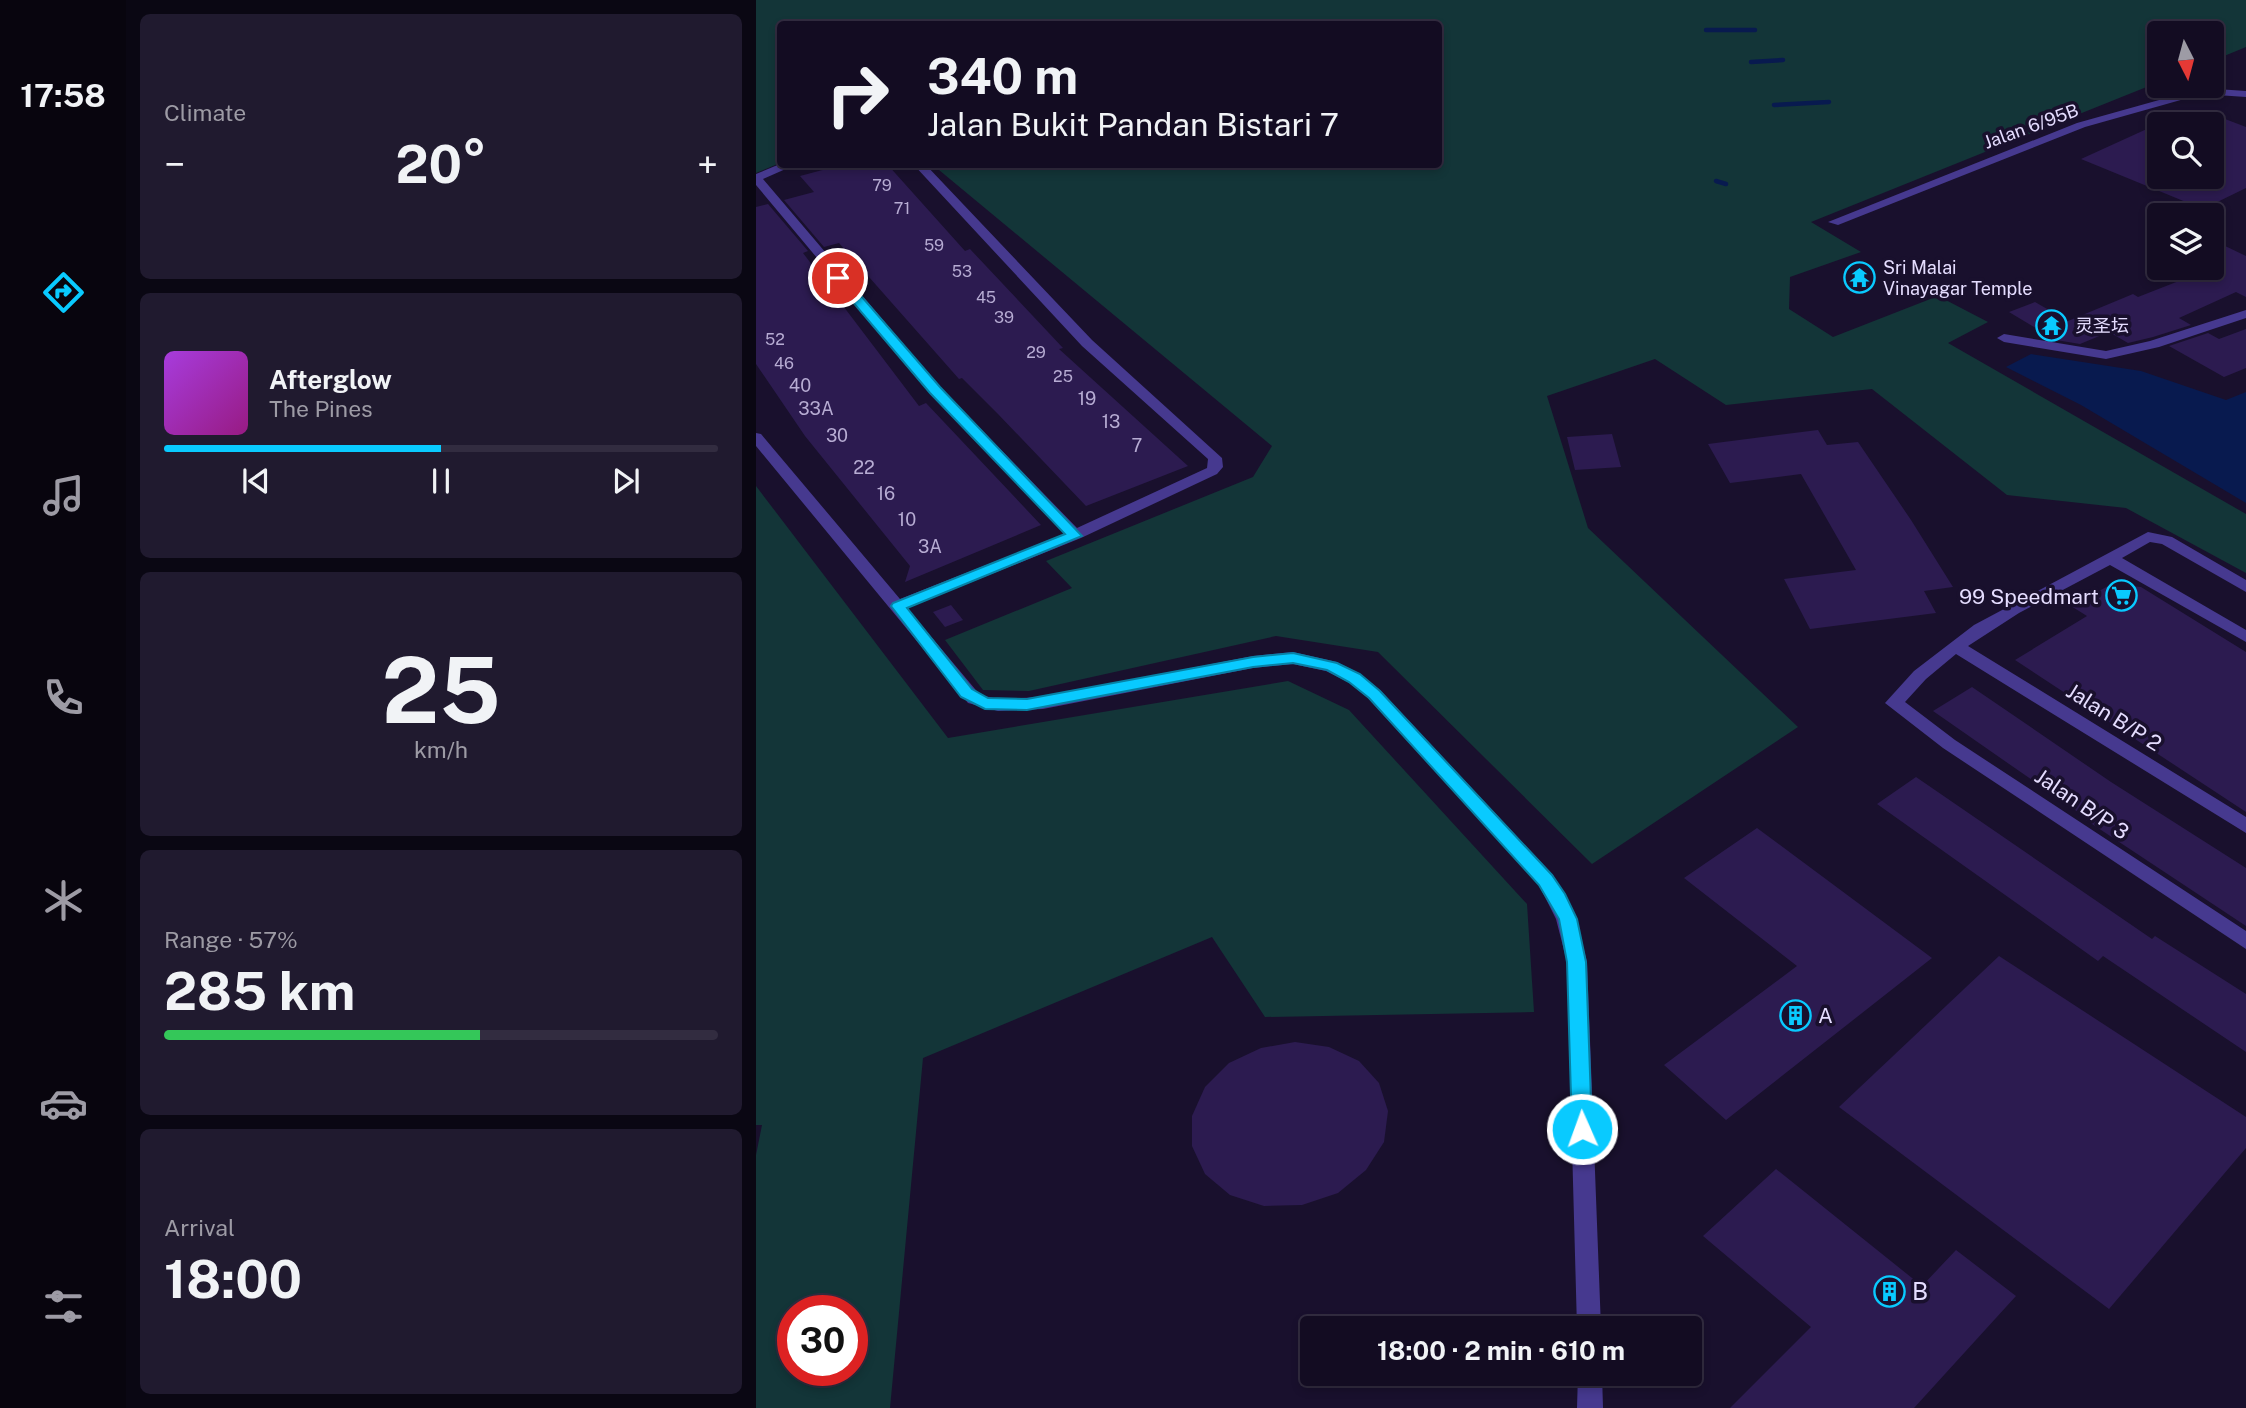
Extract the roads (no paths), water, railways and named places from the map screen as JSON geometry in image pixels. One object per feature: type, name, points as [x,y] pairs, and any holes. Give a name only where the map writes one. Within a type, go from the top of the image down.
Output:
[{"type":"street","name":"Jalan 6/95B","points":[[1834,222],[2081,125],[2202,91],[2246,94]]},
{"type":"street","points":[[782,168],[756,178],[935,390],[1075,536]]},
{"type":"street","points":[[898,606],[1075,536],[1216,467],[1215,458],[1087,343],[922,168]]},
{"type":"street","points":[[2004,338],[2106,355],[2154,344],[2246,314]]},
{"type":"street","points":[[756,437],[967,693],[985,704],[1043,703],[1253,662],[1293,658],[1331,666],[1354,678],[1374,694],[1546,880],[1568,919],[1577,962],[1589,1316]]},
{"type":"street","points":[[1958,647],[2020,604],[2112,559],[2148,537],[2166,540],[2246,587]]},
{"type":"street","points":[[2112,559],[2246,636]]},
{"type":"street","name":"Jalan B/P 3","points":[[1958,647],[1912,680],[1894,703],[1960,751],[2246,941]]},
{"type":"street","name":"Jalan B/P 2","points":[[1958,647],[2246,826]]},
{"type":"street","points":[[1590,1386],[1590,1408]]},
{"type":"water","points":[[2031,354],[2141,371],[2226,400],[2246,392],[2246,503],[2081,405],[2006,367]]},
{"type":"waterway","points":[[1706,30],[1755,30]]},
{"type":"waterway","points":[[1751,62],[1783,60]]},
{"type":"waterway","points":[[1774,105],[1829,102]]},
{"type":"waterway","points":[[1716,181],[1726,184]]},
{"type":"place","name":"Sri Malai Vinayagar Temple","points":[[1860,277]]},
{"type":"place","name":"灵圣坛","points":[[2052,325]]},
{"type":"place","name":"99 Speedmart","points":[[2122,596]]},
{"type":"place","name":"A","points":[[1795,1015]]},
{"type":"place","name":"B","points":[[1889,1291]]}]
